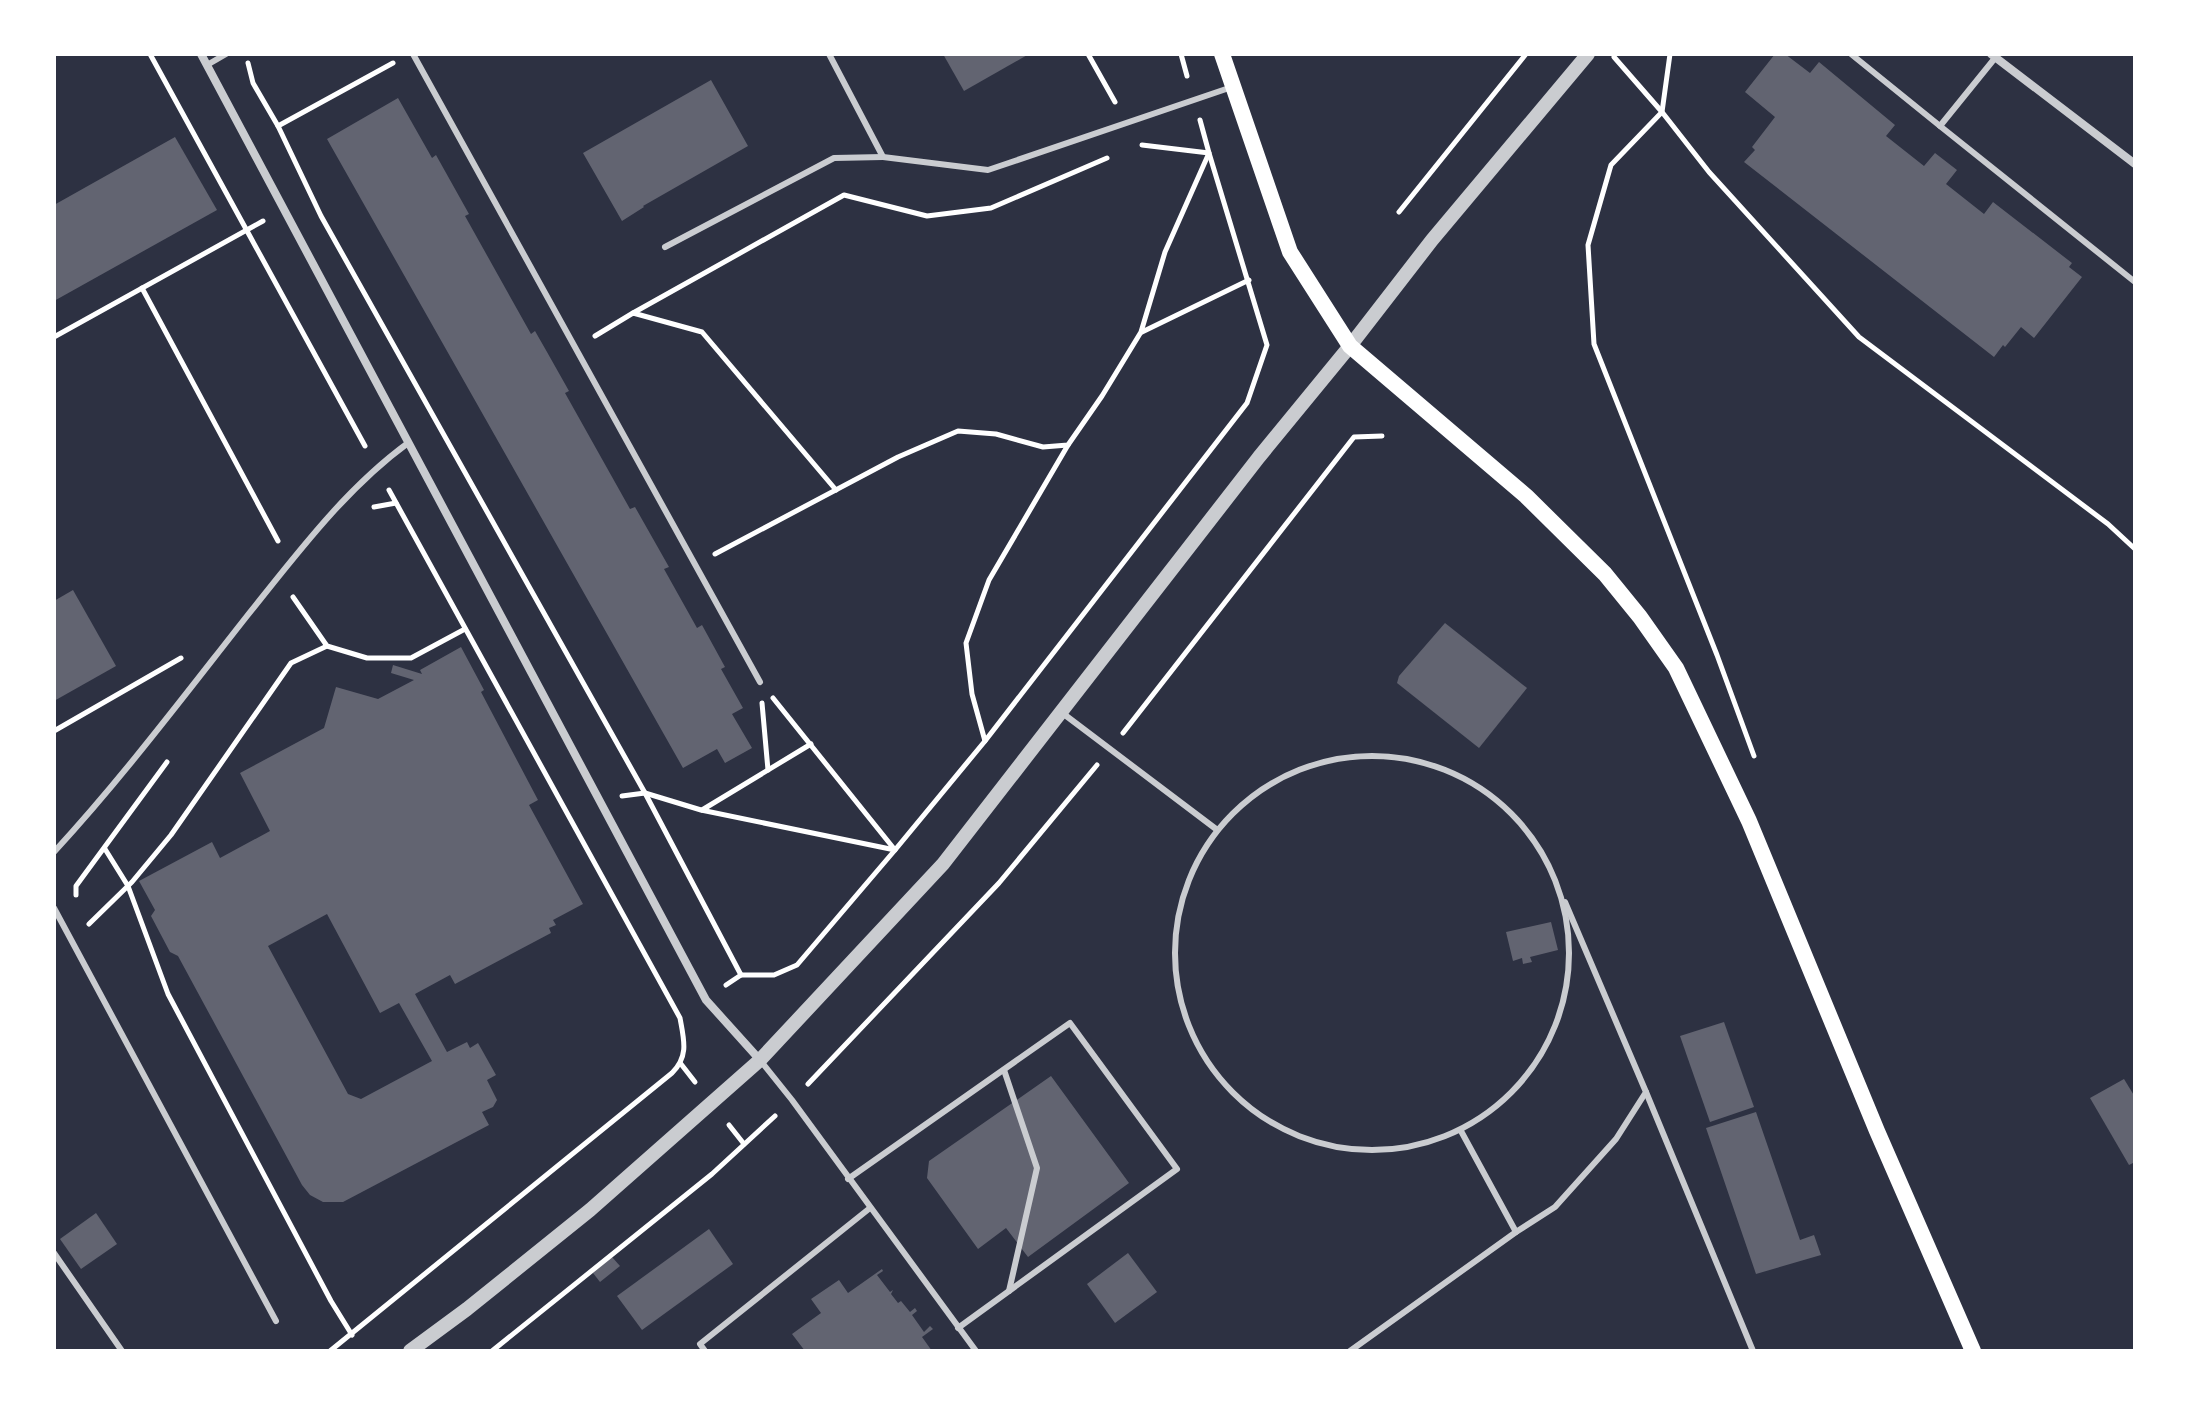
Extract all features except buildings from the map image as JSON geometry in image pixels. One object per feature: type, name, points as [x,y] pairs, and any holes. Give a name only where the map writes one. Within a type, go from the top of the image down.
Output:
[{"type":"main road","points":[[1222,54],[1290,252],[1350,346],[1526,496],[1605,574],[1676,668],[1749,821],[1877,1131],[1973,1351]]},
{"type":"street","points":[[201,54],[706,1000],[760,1060]]},
{"type":"street","points":[[410,1351],[590,1210],[760,1060],[943,864],[1259,457],[1432,240],[1588,54]]},
{"type":"street","points":[[1993,56],[2135,164]]},
{"type":"lane","points":[[207,65],[226,54]]},
{"type":"lane","points":[[413,54],[760,682]]},
{"type":"lane","points":[[829,54],[883,157]]},
{"type":"lane","points":[[1851,54],[2135,282]]},
{"type":"lane","points":[[1940,126],[1993,56]]},
{"type":"lane","points":[[665,247],[834,158],[883,157],[988,170],[1232,87]]},
{"type":"lane","points":[[54,852],[102,799],[290,563],[377,466],[408,443]]},
{"type":"lane","points":[[1061,712],[1216,829]]},
{"type":"lane","points":[[1562,897],[1570,965],[1554,1032],[1516,1090],[1461,1131],[1397,1150],[1330,1148],[1268,1122],[1217,1078],[1184,1020],[1173,954],[1184,888],[1216,829],[1261,787],[1318,762],[1379,754],[1439,766],[1493,796],[1536,841],[1562,897],[1646,1092],[1753,1351]]},
{"type":"lane","points":[[54,908],[276,1321]]},
{"type":"lane","points":[[848,1179],[1070,1023],[1177,1169],[958,1328]]},
{"type":"lane","points":[[760,1060],[976,1351]]},
{"type":"lane","points":[[1004,1070],[1037,1168],[1009,1291]]},
{"type":"lane","points":[[1350,1351],[1555,1207],[1616,1139],[1646,1092]]},
{"type":"lane","points":[[1461,1131],[1516,1232]]},
{"type":"lane","points":[[705,1351],[700,1344],[870,1208]]},
{"type":"lane","points":[[54,1253],[122,1351]]},
{"type":"path","points":[[150,54],[680,1018],[686,1049],[681,1064],[330,1351]]},
{"type":"path","points":[[245,54],[253,83],[278,126],[321,216],[645,793],[741,975]]},
{"type":"path","points":[[706,1000],[741,975],[774,975],[797,965],[985,741],[1247,403],[1267,345],[1181,54]]},
{"type":"path","points":[[1399,212],[1526,54]]},
{"type":"path","points":[[1610,54],[1662,112],[1709,172],[1859,337],[2108,524],[2135,549]]},
{"type":"path","points":[[1670,54],[1662,112],[1611,165],[1588,245],[1594,344],[1717,655]]},
{"type":"path","points":[[278,126],[397,61]]},
{"type":"path","points":[[1139,145],[1209,153]]},
{"type":"path","points":[[985,741],[972,694],[966,643],[989,580],[1068,445],[1141,332],[1165,252],[1209,153]]},
{"type":"path","points":[[575,349],[633,313],[844,195],[927,216],[991,208],[1112,156]]},
{"type":"path","points":[[54,337],[284,209]]},
{"type":"path","points":[[1141,332],[1249,280]]},
{"type":"path","points":[[142,288],[290,563]]},
{"type":"path","points":[[633,313],[702,332],[836,490]]},
{"type":"path","points":[[696,564],[898,457],[958,431],[996,434],[1043,447],[1068,445]]},
{"type":"path","points":[[492,1351],[712,1174],[792,1100],[999,883],[1110,749],[1354,437],[1382,436]]},
{"type":"path","points":[[279,577],[327,646],[367,658],[411,658],[465,629]]},
{"type":"path","points":[[72,940],[128,886],[171,835],[291,663],[327,646]]},
{"type":"path","points":[[54,731],[188,655]]},
{"type":"path","points":[[760,682],[895,850]]},
{"type":"path","points":[[760,682],[768,770]]},
{"type":"path","points":[[701,810],[811,744]]},
{"type":"path","points":[[572,823],[626,794],[645,793],[701,810],[895,850]]},
{"type":"path","points":[[105,849],[128,886],[168,994],[352,1335]]}]
